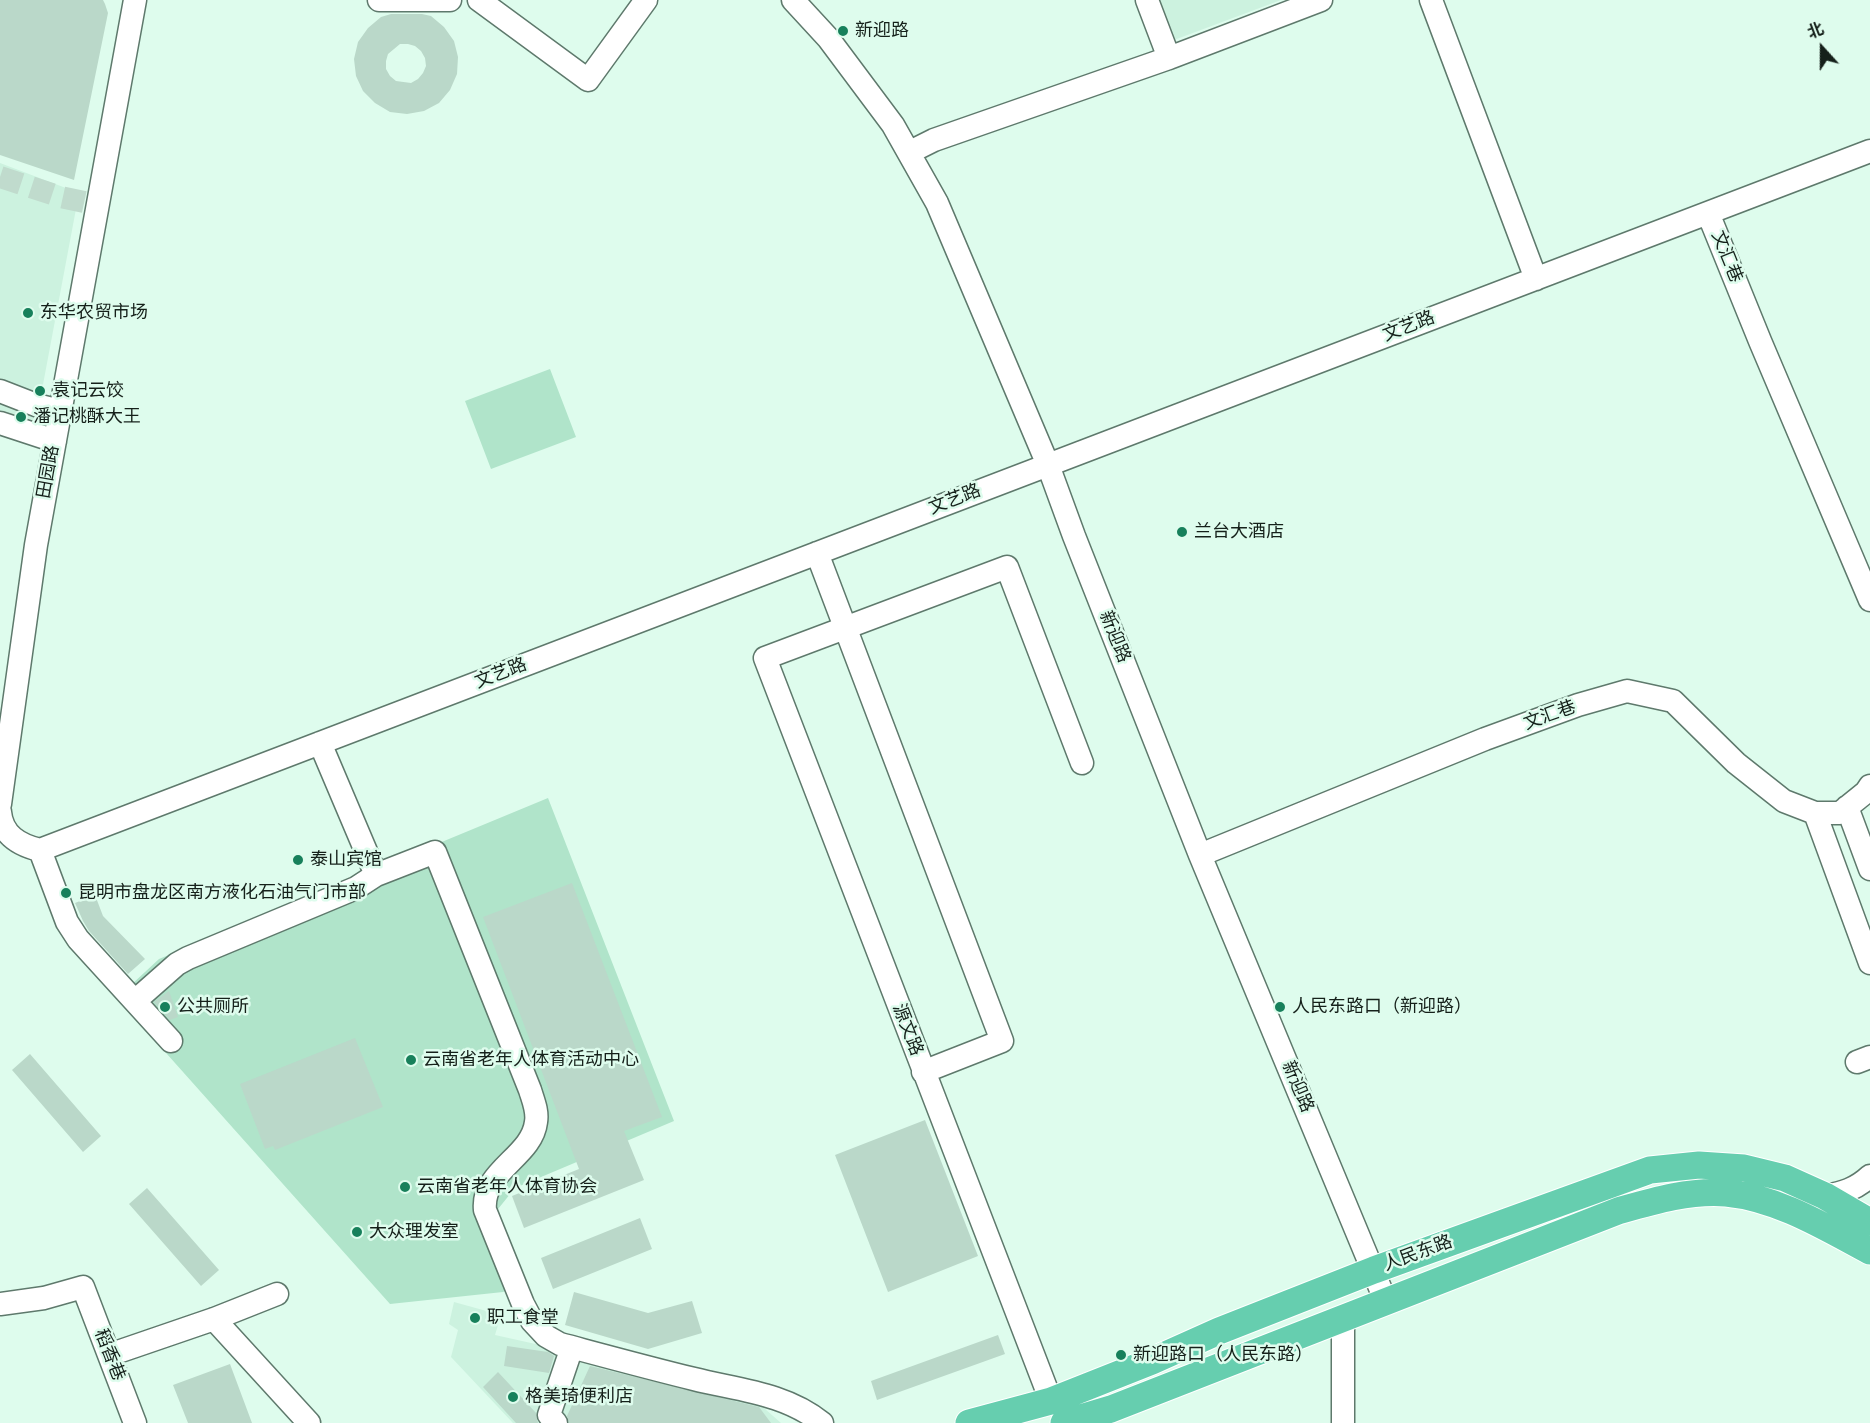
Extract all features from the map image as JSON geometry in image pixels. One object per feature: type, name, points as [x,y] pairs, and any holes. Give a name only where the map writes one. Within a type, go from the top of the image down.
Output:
[{"type":"main road","name":"人民东路","points":[[1058,1412],[1152,1361],[1219,1331],[1374,1270],[1650,1170],[1699,1165],[1744,1168],[1785,1178],[1825,1196],[1870,1222]]},
{"type":"main road","name":"人民东路","points":[[969,1423],[1058,1412],[1111,1409],[1618,1211],[1692,1194],[1726,1193],[1759,1199],[1810,1219],[1870,1251]]},
{"type":"street","name":"田园路","points":[[40,850],[24,846],[8,834],[1,817],[36,545],[135,0]]},
{"type":"street","points":[[379,0],[450,0]]},
{"type":"street","points":[[478,0],[588,80],[646,0]]},
{"type":"street","name":"新迎路","points":[[794,0],[828,38],[894,125],[937,203],[1048,465],[1200,855],[1386,1302]]},
{"type":"street","points":[[1147,0],[1169,58]]},
{"type":"street","points":[[910,152],[934,140],[1169,58],[1321,0]]},
{"type":"street","points":[[1431,0],[1536,279]]},
{"type":"street","name":"文艺路","points":[[40,850],[1870,151]]},
{"type":"street","name":"文汇巷","points":[[1708,213],[1760,341],[1867,587]]},
{"type":"street","points":[[0,391],[36,405],[60,411]]},
{"type":"street","points":[[0,423],[55,441]]},
{"type":"street","points":[[817,553],[1002,1041],[923,1072]]},
{"type":"street","points":[[845,627],[1007,567],[1082,764]]},
{"type":"street","name":"源文路","points":[[845,627],[765,658],[923,1072],[1058,1412]]},
{"type":"street","name":"文汇巷","points":[[1200,855],[1485,739],[1578,705],[1627,691],[1673,701],[1736,763],[1784,801],[1815,813],[1840,813],[1870,786]]},
{"type":"street","points":[[320,743],[353,817],[375,875]]},
{"type":"street","points":[[1847,807],[1870,868]]},
{"type":"street","points":[[1815,813],[1870,963]]},
{"type":"street","points":[[40,850],[67,922],[78,939],[171,1041]]},
{"type":"street","points":[[135,1001],[182,961],[356,888],[375,875],[435,852],[536,1109],[534,1132],[519,1153],[498,1174],[487,1190],[484,1200],[485,1210],[532,1321],[546,1336],[561,1344],[695,1379],[769,1395],[794,1404],[820,1422]]},
{"type":"street","points":[[1825,1196],[1850,1191],[1870,1176]]},
{"type":"street","name":"稻香巷","points":[[0,1304],[44,1299],[83,1287],[135,1423]]},
{"type":"street","points":[[109,1355],[214,1320],[277,1293]]},
{"type":"street","points":[[1343,1319],[1343,1423]]},
{"type":"street","points":[[214,1320],[309,1423]]},
{"type":"street","points":[[556,1423],[549,1415],[572,1347]]},
{"type":"shaded area","points":[[1159,0],[1281,0],[1174,40]]},
{"type":"shaded area","name":"东华农贸市场","points":[[0,163],[79,193],[32,443],[0,433]]},
{"type":"shaded area","points":[[550,369],[576,437],[491,469],[465,401]]},
{"type":"shaded area","name":"云南省老年人体育活动中心","points":[[548,798],[674,1121],[515,1188],[494,1214],[526,1281],[503,1292],[390,1304],[117,998],[159,959]]},
{"type":"shaded area","points":[[454,1302],[501,1315],[495,1335],[756,1401],[781,1423],[513,1423],[451,1357],[458,1330],[449,1324]]},
{"type":"building","points":[[0,0],[103,0],[105,4],[108,13],[74,180],[0,155]]},
{"type":"building","points":[[391,14],[431,16],[444,27],[454,41],[458,57],[457,74],[450,90],[439,103],[424,111],[407,114],[390,112],[375,103],[363,91],[356,76],[354,59],[358,42],[368,28],[381,17]],"holes":[[[400,44],[408,44],[421,51],[426,66],[418,79],[411,83],[396,81],[386,69],[388,54]]]},
{"type":"building","points":[[572,883],[662,1117],[624,1131],[644,1180],[524,1228],[512,1196],[579,1169],[483,917]]},
{"type":"building","points":[[95,895],[103,916],[145,959],[128,974],[89,931],[75,903]]},
{"type":"building","name":"公共厕所","points":[[169,991],[178,1017],[170,1020],[154,1002]]},
{"type":"building","points":[[355,1038],[383,1107],[275,1150],[273,1146],[265,1149],[240,1084]]},
{"type":"building","points":[[30,1054],[101,1136],[83,1152],[12,1070]]},
{"type":"building","points":[[925,1120],[978,1256],[888,1292],[835,1155]]},
{"type":"building","points":[[147,1188],[219,1270],[201,1286],[129,1204]]},
{"type":"building","points":[[640,1218],[652,1249],[553,1289],[541,1258]]},
{"type":"building","points":[[574,1292],[648,1313],[692,1301],[702,1333],[648,1349],[565,1325]]},
{"type":"building","points":[[998,1335],[1005,1354],[877,1400],[871,1381]]},
{"type":"building","points":[[507,1346],[548,1352],[554,1356],[549,1373],[504,1366]]},
{"type":"building","points":[[230,1364],[252,1423],[188,1423],[173,1385]]},
{"type":"building","points":[[590,1366],[759,1407],[771,1423],[569,1423],[567,1416]]},
{"type":"building","points":[[498,1372],[536,1413],[538,1423],[516,1423],[483,1387]]},
{"type":"tunnel","points":[[0,177],[61,197],[98,205]]},
{"type":"place","name":"新迎路","points":[[843,31]]},
{"type":"place","name":"东华农贸市场","points":[[28,313]]},
{"type":"place","name":"袁记云饺","points":[[40,391]]},
{"type":"place","name":"潘记桃酥大王","points":[[21,417]]},
{"type":"place","name":"兰台大酒店","points":[[1182,532]]},
{"type":"place","name":"泰山宾馆","points":[[298,860]]},
{"type":"place","name":"昆明市盘龙区南方液化石油气门市部","points":[[66,893]]},
{"type":"place","name":"公共厕所","points":[[165,1007]]},
{"type":"place","name":"人民东路口（新迎路）","points":[[1280,1007]]},
{"type":"place","name":"云南省老年人体育活动中心","points":[[411,1060]]},
{"type":"place","name":"云南省老年人体育协会","points":[[405,1187]]},
{"type":"place","name":"大众理发室","points":[[357,1232]]},
{"type":"place","name":"职工食堂","points":[[475,1318]]},
{"type":"place","name":"新迎路口（人民东路）","points":[[1121,1355]]},
{"type":"place","name":"格美琦便利店","points":[[513,1397]]}]
